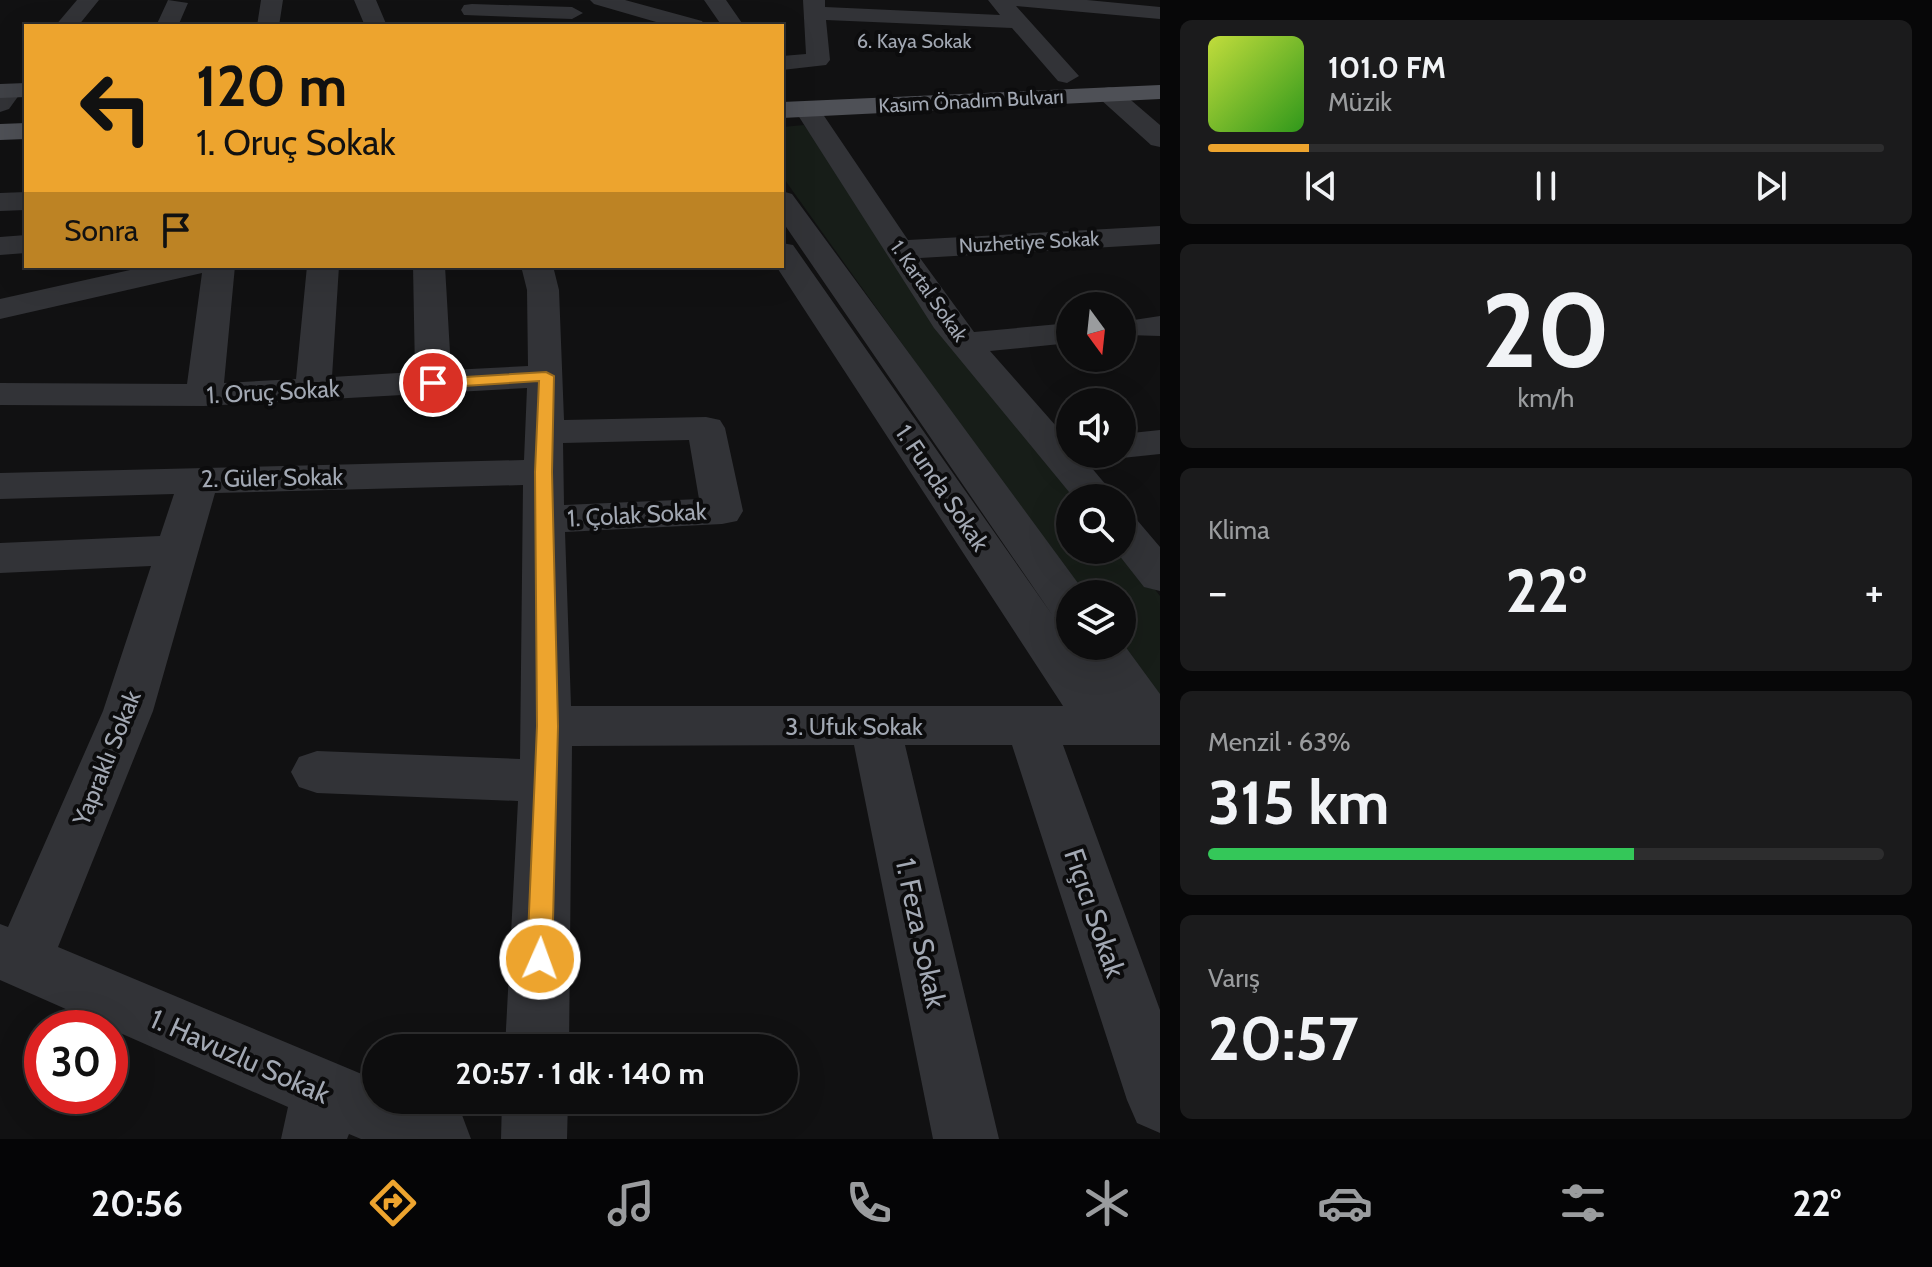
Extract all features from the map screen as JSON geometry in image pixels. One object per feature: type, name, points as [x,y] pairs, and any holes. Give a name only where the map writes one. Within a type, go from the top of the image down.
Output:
[{"type":"main road","name":"Kasım Önadım Bulvarı","points":[[793,109],[1067,76],[1160,72]]},
{"type":"main road","name":"Kasım Önadım Bulvarı","points":[[793,109],[1160,92]]},
{"type":"main road","points":[[0,132],[24,131]]},
{"type":"main road","points":[[0,153],[24,152]]},
{"type":"street","points":[[68,24],[88,0]]},
{"type":"street","points":[[268,24],[272,0]]},
{"type":"street","points":[[365,0],[375,24]]},
{"type":"street","points":[[601,0],[687,24]]},
{"type":"street","points":[[715,0],[732,24]]},
{"type":"street","points":[[168,24],[177,3]]},
{"type":"street","points":[[784,63],[818,60],[815,6],[1017,11],[1096,4],[1160,13]]},
{"type":"street","name":"6. Kaya Sokak","points":[[969,42],[994,37],[994,10]]},
{"type":"street","points":[[1017,11],[1067,76]]},
{"type":"street","points":[[466,12],[572,13]]},
{"type":"street","name":"6. Kaya Sokak","points":[[816,37],[843,40]]},
{"type":"street","points":[[1109,94],[1160,139]]},
{"type":"street","name":"1. Kartal Sokak","points":[[793,109],[899,250],[946,321],[1056,443]]},
{"type":"street","points":[[0,202],[24,201]]},
{"type":"street","name":"1. Funda Sokak","points":[[784,203],[1056,586]]},
{"type":"street","name":"Nuzhetiye Sokak","points":[[899,250],[1160,235]]},
{"type":"street","points":[[0,246],[24,244]]},
{"type":"street","name":"1. Funda Sokak","points":[[784,255],[1102,725]]},
{"type":"street","points":[[0,309],[61,281],[174,268]]},
{"type":"street","points":[[204,395],[219,268]]},
{"type":"street","points":[[313,390],[323,268]]},
{"type":"street","points":[[429,268],[433,383]]},
{"type":"street","points":[[537,1034],[547,726],[546,376],[543,290],[538,268]]},
{"type":"street","points":[[1042,300],[1056,316]]},
{"type":"street","points":[[965,343],[1056,334]]},
{"type":"street","name":"1. Oruç Sokak","points":[[0,394],[204,395],[546,376]]},
{"type":"street","name":"1. Çolak Sokak","points":[[544,452],[706,428],[722,511],[545,519]]},
{"type":"street","points":[[1136,445],[1160,442]]},
{"type":"street","name":"2. Güler Sokak","points":[[0,486],[199,480],[544,452]]},
{"type":"street","name":"Yapraklı Sokak","points":[[12,956],[128,711],[199,480]]},
{"type":"street","points":[[1136,547],[1160,576]]},
{"type":"street","points":[[0,558],[177,550]]},
{"type":"street","points":[[1109,660],[1158,725]]},
{"type":"street","name":"3. Ufuk Sokak","points":[[547,726],[876,728],[1158,725]]},
{"type":"street","name":"Fıçıcı Sokak","points":[[1031,726],[1160,1100]]},
{"type":"street","name":"1. Feza Sokak","points":[[876,728],[966,1139]]},
{"type":"street","points":[[317,772],[546,781]]},
{"type":"street","name":"1. Havuzlu Sokak","points":[[12,956],[319,1116],[438,1139]]},
{"type":"street","points":[[534,1139],[535,1114]]},
{"type":"shaded area","points":[[804,125],[1056,462],[1056,468],[1061,468],[1073,484],[1056,484],[1056,559],[784,179],[784,127]]},
{"type":"shaded area","points":[[1060,564],[1135,564],[1160,596],[1160,697],[1132,660],[1136,660],[1136,580],[1071,580]]},
{"type":"route","points":[[433,383],[546,376],[543,472],[547,726],[540,959]]}]
